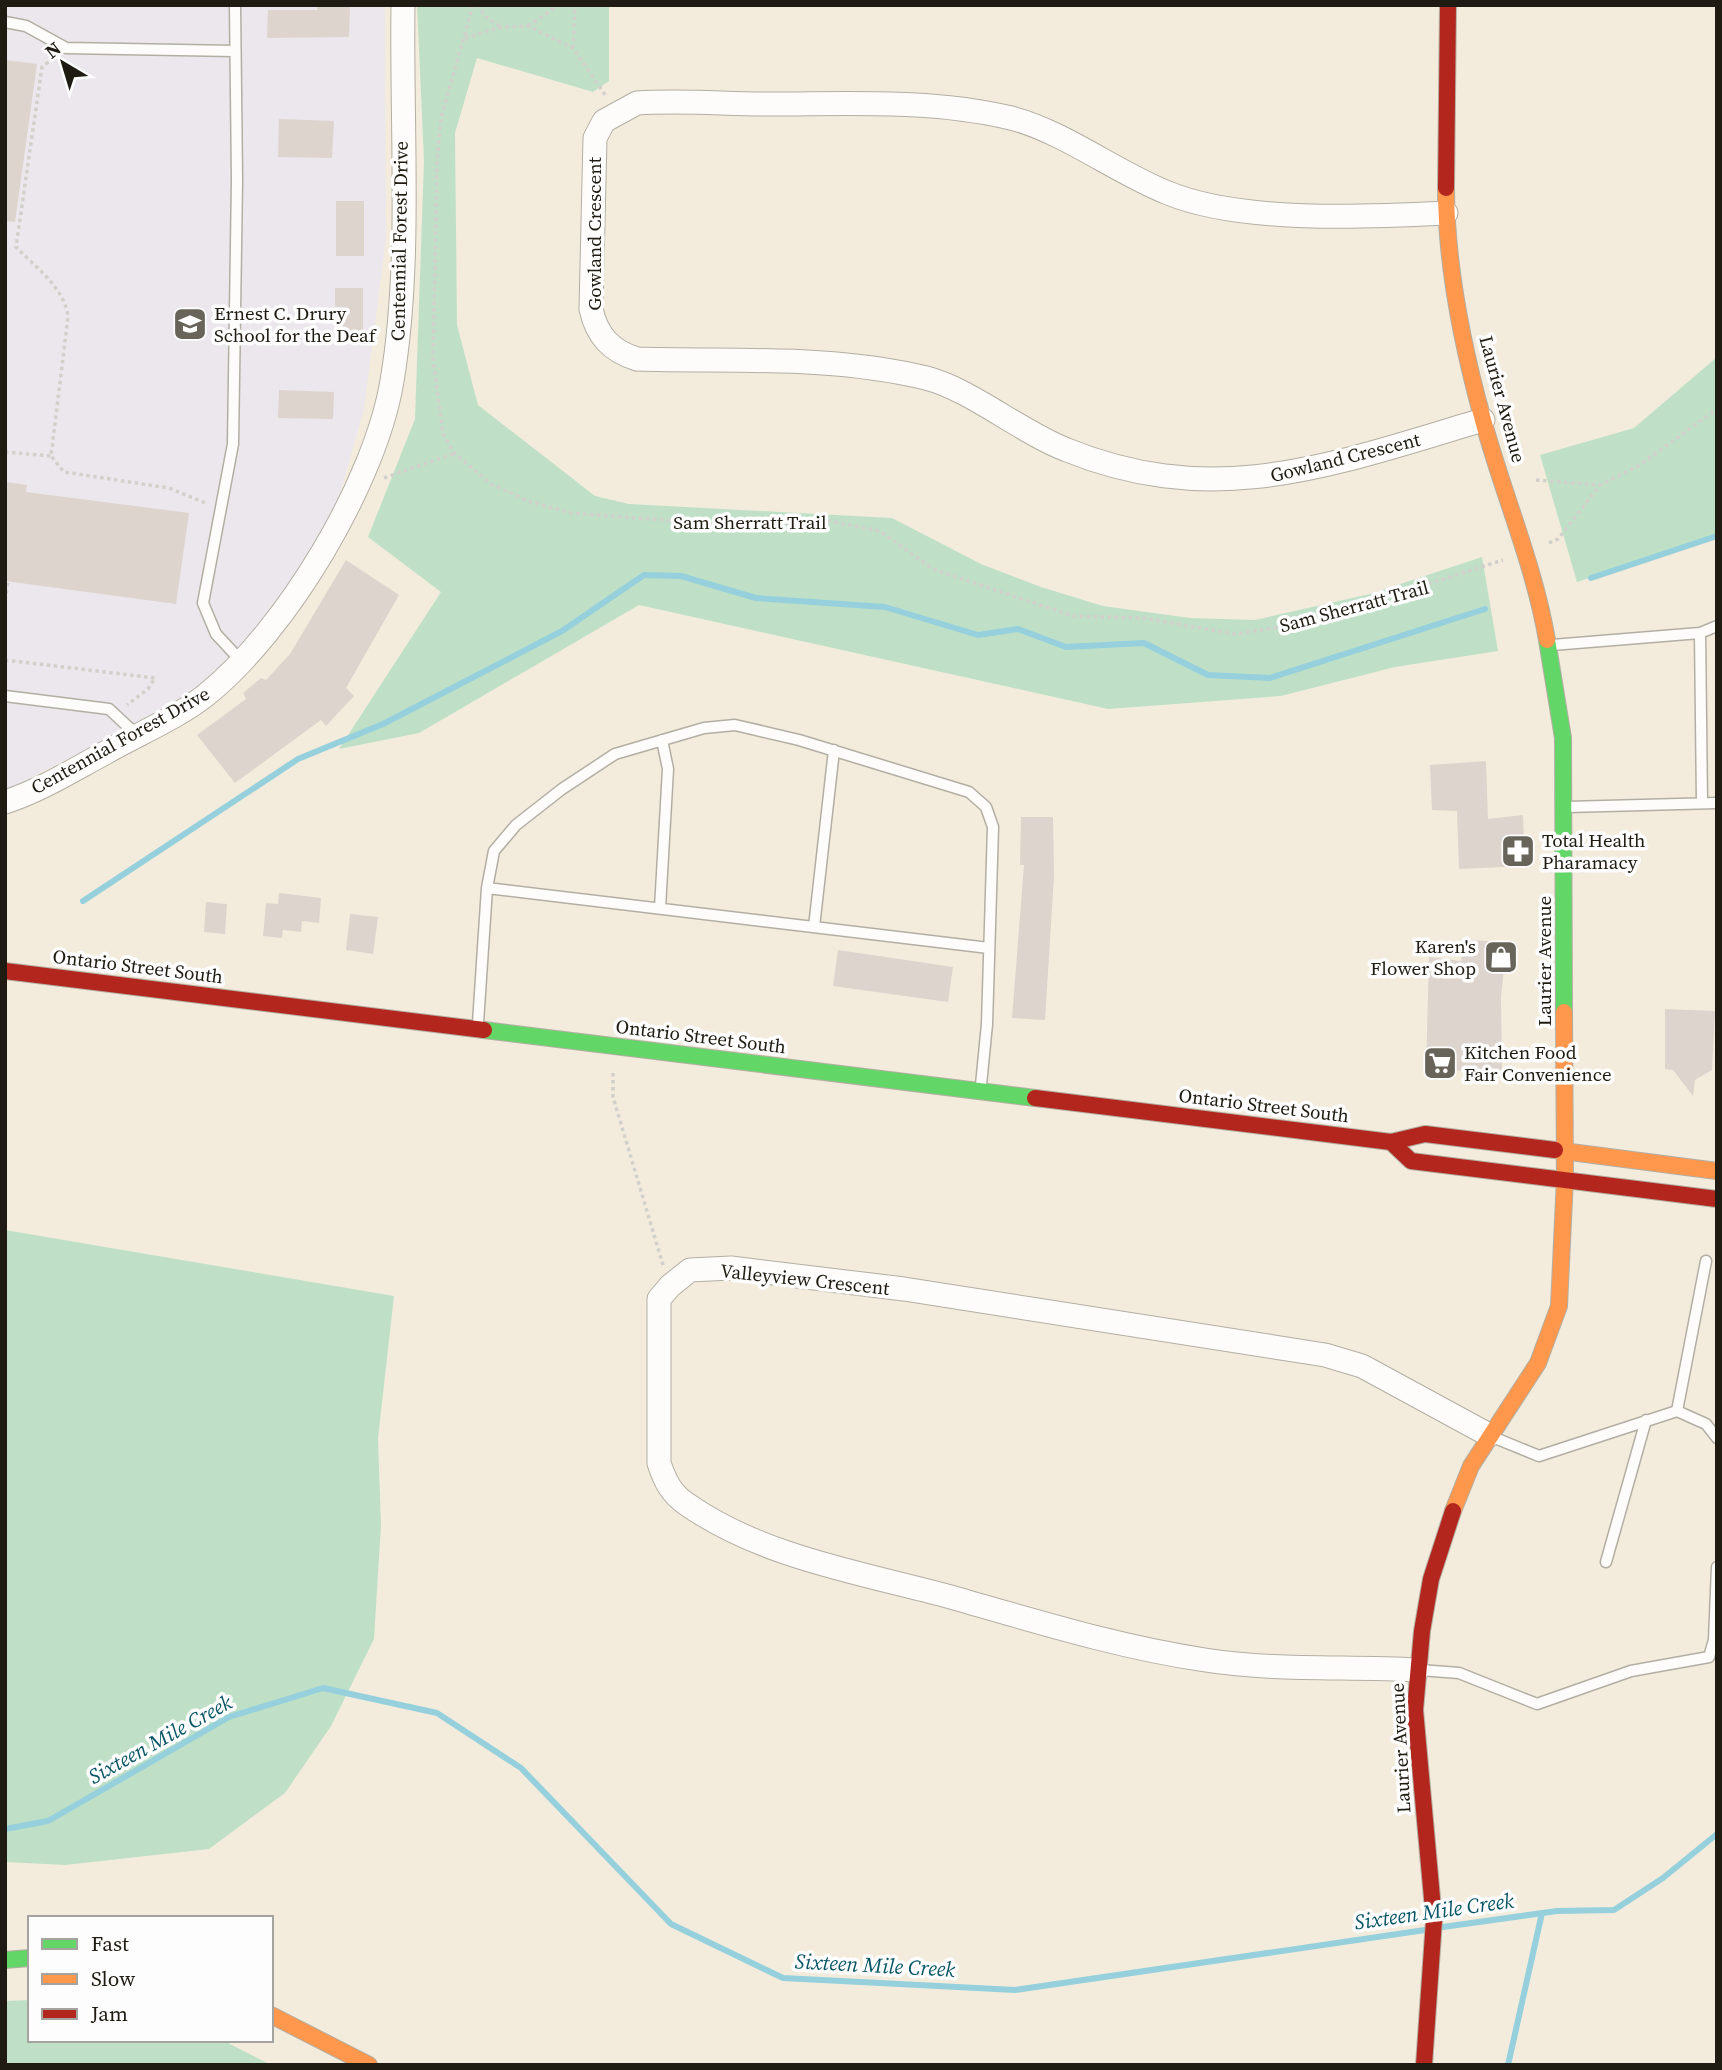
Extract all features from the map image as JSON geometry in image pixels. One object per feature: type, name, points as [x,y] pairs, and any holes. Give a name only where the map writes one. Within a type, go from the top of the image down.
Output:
[{"type":"street","name":"Centennial Forest Drive","points":[[5,802],[137,735],[204,696],[243,662],[271,632],[315,566],[358,483],[392,385],[401,317],[403,5]]},
{"type":"street","name":"Laurier Avenue","points":[[1424,2065],[1433,1963],[1431,1874],[1415,1710],[1417,1670],[1431,1579],[1449,1520],[1471,1466],[1538,1363],[1559,1306],[1565,1178],[1563,738],[1549,646],[1526,551],[1470,373],[1446,213],[1448,5]]},
{"type":"street","points":[[617,111],[637,103],[653,102],[868,104],[980,111],[1015,119],[1085,151],[1124,175],[1171,195],[1213,205],[1302,214],[1446,213]]},
{"type":"street","name":"Gowland Crescent","points":[[617,111],[604,121],[595,138],[591,309],[600,334],[621,354],[637,359],[868,365],[930,379],[1065,450],[1122,469],[1170,479],[1204,481],[1275,476],[1313,468],[1483,420]]},
{"type":"street","name":"Ontario Street South","points":[[5,971],[1391,1142],[1425,1134],[1717,1171]]},
{"type":"street","name":"Ontario Street South","points":[[1391,1142],[1411,1161],[1565,1178],[1717,1199]]},
{"type":"street","name":"Valleyview Crescent","points":[[670,1286],[690,1270],[731,1268],[904,1289],[1325,1355],[1363,1366],[1489,1435]]},
{"type":"street","points":[[670,1286],[659,1299],[659,1463],[666,1485],[686,1504],[723,1526],[794,1556],[1136,1648],[1207,1661],[1282,1667],[1417,1670]]},
{"type":"street","points":[[5,1960],[28,1958]]},
{"type":"street","points":[[273,2016],[369,2065]]},
{"type":"lane","points":[[235,5],[237,180],[233,444],[203,603],[216,634],[243,662]]},
{"type":"lane","points":[[5,22],[26,26],[66,48],[234,51]]},
{"type":"lane","points":[[1549,646],[1700,633],[1717,626]]},
{"type":"lane","points":[[1700,633],[1702,803]]},
{"type":"lane","points":[[5,696],[109,709],[137,735]]},
{"type":"lane","points":[[477,1030],[487,888],[494,851],[516,825],[562,789],[615,754],[704,728],[734,725],[834,751],[969,792],[986,807],[993,827],[981,1092]]},
{"type":"lane","points":[[660,908],[668,769],[662,740]]},
{"type":"lane","points":[[814,927],[834,751]]},
{"type":"lane","points":[[1564,807],[1717,803]]},
{"type":"lane","points":[[487,888],[989,947]]},
{"type":"lane","points":[[1677,1411],[1706,1261]]},
{"type":"lane","points":[[1489,1435],[1539,1456],[1677,1411],[1706,1424],[1717,1438]]},
{"type":"lane","points":[[1606,1562],[1646,1420]]},
{"type":"lane","points":[[1417,1670],[1459,1673],[1537,1704],[1631,1671],[1709,1657],[1714,1640],[1717,1567]]},
{"type":"path","points":[[475,5],[487,18],[501,27]]},
{"type":"path","name":"Sam Sherratt Trail","points":[[475,5],[454,64],[441,118],[437,161],[433,359],[443,434],[454,453],[491,484],[528,501],[571,513],[740,526],[830,521],[880,531],[933,569],[1073,616],[1143,618],[1235,634],[1306,623],[1483,569],[1558,540],[1600,485]]},
{"type":"path","points":[[528,26],[559,5]]},
{"type":"path","points":[[573,48],[575,5]]},
{"type":"path","points":[[465,38],[501,27],[528,26],[573,48],[617,111]]},
{"type":"path","points":[[51,456],[68,317],[67,306],[50,282],[16,247],[42,67],[66,48]]},
{"type":"path","points":[[1536,481],[1600,485],[1638,466],[1717,409]]},
{"type":"path","points":[[5,452],[51,456],[64,472],[169,488],[194,496],[222,513]]},
{"type":"path","points":[[358,483],[379,480],[454,453]]},
{"type":"path","points":[[5,600],[8,582]]},
{"type":"path","points":[[5,660],[155,678],[148,689],[116,716]]},
{"type":"path","points":[[613,1046],[613,1097],[670,1286]]},
{"type":"shaded area","name":"Ernest C. Drury School for the Deaf","points":[[5,5],[385,5],[386,238],[364,409],[335,512],[266,621],[214,677],[191,696],[5,791]]},
{"type":"green space","points":[[417,5],[609,5],[609,81],[593,92],[477,58],[455,133],[457,325],[478,405],[595,496],[629,504],[892,518],[981,564],[1041,587],[1103,606],[1190,618],[1255,620],[1370,594],[1482,557],[1498,651],[1395,667],[1281,696],[1108,709],[639,605],[419,733],[339,749],[441,592],[368,537],[415,419],[424,161]]},
{"type":"green space","points":[[1717,357],[1717,536],[1577,582],[1540,455],[1634,428]]},
{"type":"green space","points":[[5,1230],[394,1296],[378,1438],[381,1525],[374,1639],[331,1726],[285,1793],[209,1849],[65,1865],[5,1862]]},
{"type":"green space","points":[[28,2000],[28,2042],[226,2042],[271,2065],[5,2065],[5,2001]]},
{"type":"building","points":[[317,5],[350,5],[349,37],[267,38],[268,10],[317,10]]},
{"type":"building","points":[[5,60],[37,64],[15,222],[5,221]]},
{"type":"building","points":[[279,119],[334,121],[332,158],[278,157]]},
{"type":"building","points":[[336,201],[364,201],[364,256],[336,256]]},
{"type":"building","points":[[335,288],[363,288],[363,341],[335,341]]},
{"type":"building","points":[[279,390],[334,392],[333,419],[278,418]]},
{"type":"building","points":[[5,482],[27,485],[26,492],[189,513],[176,604],[5,581]]},
{"type":"building","points":[[346,560],[399,595],[346,688],[354,696],[326,726],[321,720],[235,783],[197,735],[246,699],[243,693],[261,678],[266,680],[290,654]]},
{"type":"building","points":[[1486,761],[1488,819],[1523,815],[1525,866],[1459,869],[1457,811],[1432,810],[1430,765]]},
{"type":"building","points":[[1021,817],[1053,817],[1054,876],[1045,1020],[1012,1018],[1024,865],[1020,865]]},
{"type":"building","points":[[279,893],[321,898],[319,923],[302,921],[301,932],[283,930],[282,938],[263,936],[266,903],[278,904]]},
{"type":"building","points":[[206,902],[227,904],[225,934],[204,932]]},
{"type":"building","points":[[350,914],[378,917],[373,954],[346,950]]},
{"type":"building","points":[[1463,939],[1507,943],[1501,996],[1502,1071],[1426,1070],[1429,957],[1461,961]]},
{"type":"building","points":[[838,950],[953,967],[948,1002],[833,986]]},
{"type":"building","points":[[1665,1009],[1715,1011],[1712,1070],[1695,1080],[1693,1096],[1673,1070],[1665,1069]]},
{"type":"waterway","points":[[1591,578],[1717,536]]},
{"type":"waterway","points":[[83,901],[298,759],[383,724],[562,631],[644,575],[681,576],[756,598],[885,607],[978,635],[1018,629],[1066,647],[1144,643],[1208,675],[1270,678],[1485,609]]},
{"type":"waterway","name":"Sixteen Mile Creek","points":[[5,1829],[48,1821],[229,1717],[323,1688],[437,1713],[521,1768],[671,1924],[783,1978],[1015,1990],[1425,1930]]},
{"type":"waterway","name":"Sixteen Mile Creek","points":[[1443,1927],[1557,1911],[1614,1910],[1663,1878],[1717,1834]]},
{"type":"waterway","points":[[1508,2065],[1542,1913]]},
{"type":"traffic: fast","points":[[1547,640],[1563,738],[1564,1012]]},
{"type":"traffic: fast","points":[[484,1030],[1035,1098]]},
{"type":"traffic: fast","points":[[5,1960],[28,1958]]},
{"type":"traffic: slow","points":[[1446,188],[1452,275],[1469,364],[1491,448],[1534,584],[1547,640]]},
{"type":"traffic: slow","points":[[1453,1511],[1471,1466],[1538,1363],[1559,1306],[1565,1178],[1564,1012]]},
{"type":"traffic: slow","points":[[1555,1150],[1717,1171]]},
{"type":"traffic: slow","points":[[273,2016],[369,2065]]},
{"type":"traffic: jam","points":[[1446,188],[1448,5]]},
{"type":"traffic: jam","points":[[5,971],[484,1030]]},
{"type":"traffic: jam","points":[[1035,1098],[1391,1142],[1425,1134],[1555,1150]]},
{"type":"traffic: jam","points":[[1391,1142],[1411,1161],[1717,1199]]},
{"type":"traffic: jam","points":[[1424,2065],[1434,1920],[1415,1710],[1422,1631],[1431,1579],[1453,1511]]},
{"type":"place","name":"Ernest C. Drury School for the Deaf","points":[[190,324]]},
{"type":"place","name":"Total Health Pharamacy","points":[[1518,851]]},
{"type":"place","name":"Karen's Flower Shop","points":[[1501,957]]},
{"type":"place","name":"Kitchen Food Fair Convenience","points":[[1440,1063]]}]
